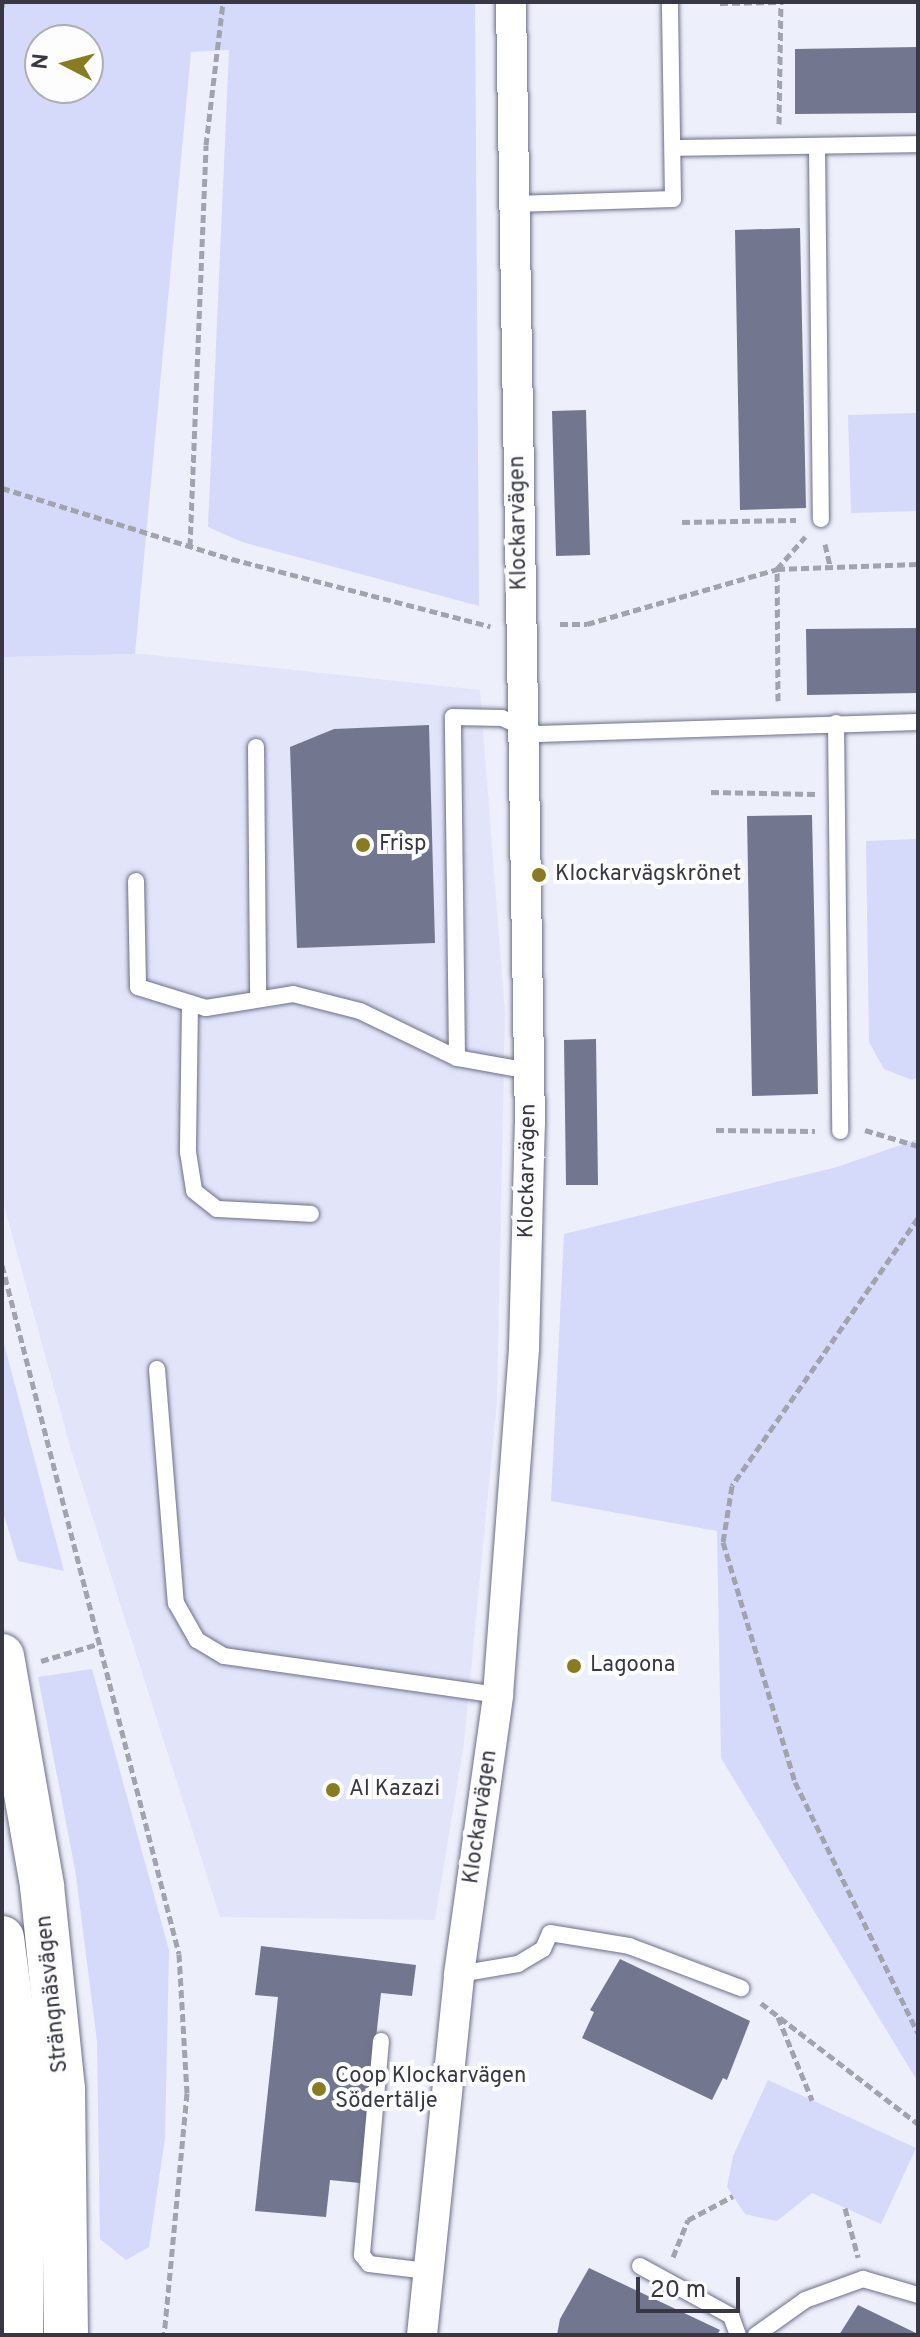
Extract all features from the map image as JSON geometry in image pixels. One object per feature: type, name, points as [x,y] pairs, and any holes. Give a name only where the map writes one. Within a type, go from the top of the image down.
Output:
[{"type":"main road","name":"Strängnäsvägen","points":[[4,1664],[42,1886],[63,2089],[66,2335]]},
{"type":"main road","name":"Strängnäsvägen","points":[[2,1938],[22,2093],[21,2335]]},
{"type":"street","name":"Klockarvägen","points":[[422,2335],[459,1974],[498,1695],[524,1348],[529,1071],[511,2]]},
{"type":"lane","points":[[514,204],[673,199],[670,2]]},
{"type":"lane","points":[[673,148],[918,144]]},
{"type":"lane","points":[[817,148],[821,519]]},
{"type":"lane","points":[[457,1058],[453,717],[502,718],[538,734],[778,722],[918,722]]},
{"type":"lane","points":[[836,723],[840,1131]]},
{"type":"lane","points":[[256,747],[258,995]]},
{"type":"lane","points":[[136,881],[138,987],[206,1008],[258,995],[293,994],[360,1011],[457,1058],[529,1071]]},
{"type":"lane","points":[[190,1003],[188,1152],[194,1191],[217,1209],[311,1214]]},
{"type":"lane","points":[[157,1369],[176,1603],[197,1640],[224,1656],[498,1695]]},
{"type":"lane","points":[[459,1974],[518,1964],[543,1949],[550,1933],[629,1946],[741,1988]]},
{"type":"lane","points":[[381,2041],[362,2255],[369,2264],[428,2271]]},
{"type":"lane","points":[[640,2266],[731,2316],[738,2335]]},
{"type":"lane","points":[[756,2335],[805,2300],[863,2279],[918,2295]]},
{"type":"path","points":[[190,546],[206,145],[223,2]]},
{"type":"path","points":[[720,3],[781,2],[779,145]]},
{"type":"path","points":[[2,488],[190,546],[499,627]]},
{"type":"path","points":[[682,522],[821,519]]},
{"type":"path","points":[[778,722],[777,569],[821,519]]},
{"type":"path","points":[[560,624],[587,624],[777,569],[918,564]]},
{"type":"path","points":[[711,792],[836,795]]},
{"type":"path","points":[[716,1130],[877,1129],[918,1146]]},
{"type":"path","points":[[918,1218],[732,1486],[723,1542],[795,1782],[918,2033]]},
{"type":"path","points":[[2,1265],[179,1954],[187,2093],[164,2335]]},
{"type":"path","points":[[4,1664],[98,1644]]},
{"type":"path","points":[[741,1988],[918,2124]]},
{"type":"path","points":[[777,2016],[812,2100]]},
{"type":"path","points":[[664,2279],[688,2220],[733,2196]]},
{"type":"path","points":[[845,2208],[863,2279]]},
{"type":"shaded area","points":[[2,2],[475,2],[479,606],[242,542],[208,527],[229,50],[191,52],[135,654],[2,657]]},
{"type":"shaded area","points":[[918,413],[918,511],[851,513],[848,415]]},
{"type":"shaded area","points":[[143,654],[480,690],[505,1014],[497,1401],[464,1742],[435,1920],[220,1917],[72,1453],[2,1198],[2,657]]},
{"type":"shaded area","points":[[918,839],[918,1077],[912,1080],[884,1069],[869,1042],[866,841]]},
{"type":"shaded area","points":[[918,1139],[918,2082],[721,1758],[717,1531],[551,1501],[564,1234],[837,1167]]},
{"type":"shaded area","points":[[2,1336],[64,1571],[18,1561],[2,1509]]},
{"type":"shaded area","points":[[92,1669],[169,1950],[165,2138],[149,2247],[126,2260],[100,2239],[97,2041],[75,1869],[38,1677]]},
{"type":"shaded area","points":[[768,2080],[916,2148],[881,2224],[812,2193],[777,2221],[745,2214],[727,2187],[733,2156]]},
{"type":"building","points":[[918,47],[918,113],[795,114],[795,49]]},
{"type":"building","points":[[800,228],[806,508],[740,510],[735,230]]},
{"type":"building","points":[[586,410],[590,555],[556,556],[552,411]]},
{"type":"building","points":[[918,628],[918,693],[807,695],[806,629]]},
{"type":"building","name":"Frisp","points":[[429,725],[435,943],[297,948],[290,747],[334,729]]},
{"type":"building","points":[[812,815],[818,1094],[752,1096],[747,816]]},
{"type":"building","points":[[596,1039],[598,1185],[566,1185],[564,1040]]},
{"type":"building","name":"Coop Klockarvägen Södertälje","points":[[261,1946],[416,1965],[412,1996],[381,1993],[360,2183],[330,2180],[326,2217],[255,2211],[278,1997],[255,1995]]},
{"type":"building","points":[[620,1959],[750,2021],[727,2080],[723,2078],[712,2100],[582,2038],[594,2012],[590,2010]]},
{"type":"building","points":[[589,2268],[720,2330],[717,2335],[557,2335],[560,2319]]},
{"type":"building","points":[[858,2305],[918,2334],[918,2335],[839,2335]]},
{"type":"place","name":"Frisp","points":[[363,845]]},
{"type":"place","name":"Klockarvägskrönet","points":[[539,875]]},
{"type":"place","name":"Lagoona","points":[[574,1666]]},
{"type":"place","name":"Al Kazazi","points":[[333,1790]]},
{"type":"place","name":"Coop Klockarvägen Södertälje","points":[[319,2089]]}]
